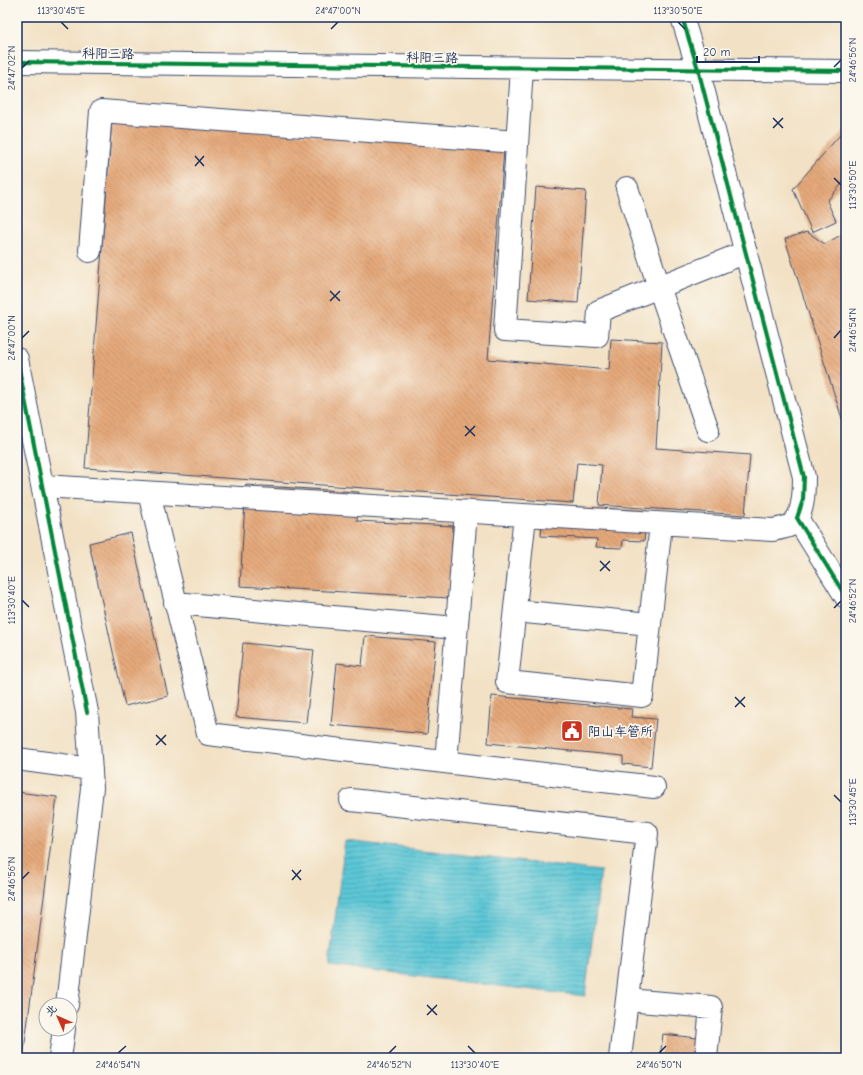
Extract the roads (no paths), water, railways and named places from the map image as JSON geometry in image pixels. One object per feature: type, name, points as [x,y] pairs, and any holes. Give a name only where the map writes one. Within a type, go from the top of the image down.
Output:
[{"type":"street","points":[[43,486],[772,530],[781,529],[791,525],[797,518],[803,500],[804,477],[698,69],[682,17]]},
{"type":"street","name":"科阳三路","points":[[17,62],[846,71]]},
{"type":"street","points":[[522,68],[505,330],[597,336],[599,311],[746,252]]},
{"type":"street","points":[[90,251],[101,111],[517,142]]},
{"type":"street","points":[[627,188],[708,430]]},
{"type":"street","points":[[17,359],[87,712],[92,788],[68,997]]},
{"type":"street","points":[[150,493],[175,603],[208,734],[654,787]]},
{"type":"street","points":[[446,762],[466,512]]},
{"type":"street","points":[[525,516],[507,682],[642,696],[661,524]]},
{"type":"street","points":[[797,518],[846,597]]},
{"type":"street","points":[[175,603],[456,628]]},
{"type":"street","points":[[515,610],[650,624]]},
{"type":"street","points":[[17,759],[91,769]]},
{"type":"street","points":[[351,800],[647,832],[620,1058]]},
{"type":"street","points":[[627,1000],[711,1007],[706,1058]]},
{"type":"street","points":[[60,1058],[63,1037]]},
{"type":"water","points":[[345,841],[601,871],[585,996],[329,966]]},
{"type":"place","name":"阳山车管所","points":[[572,731]]}]
